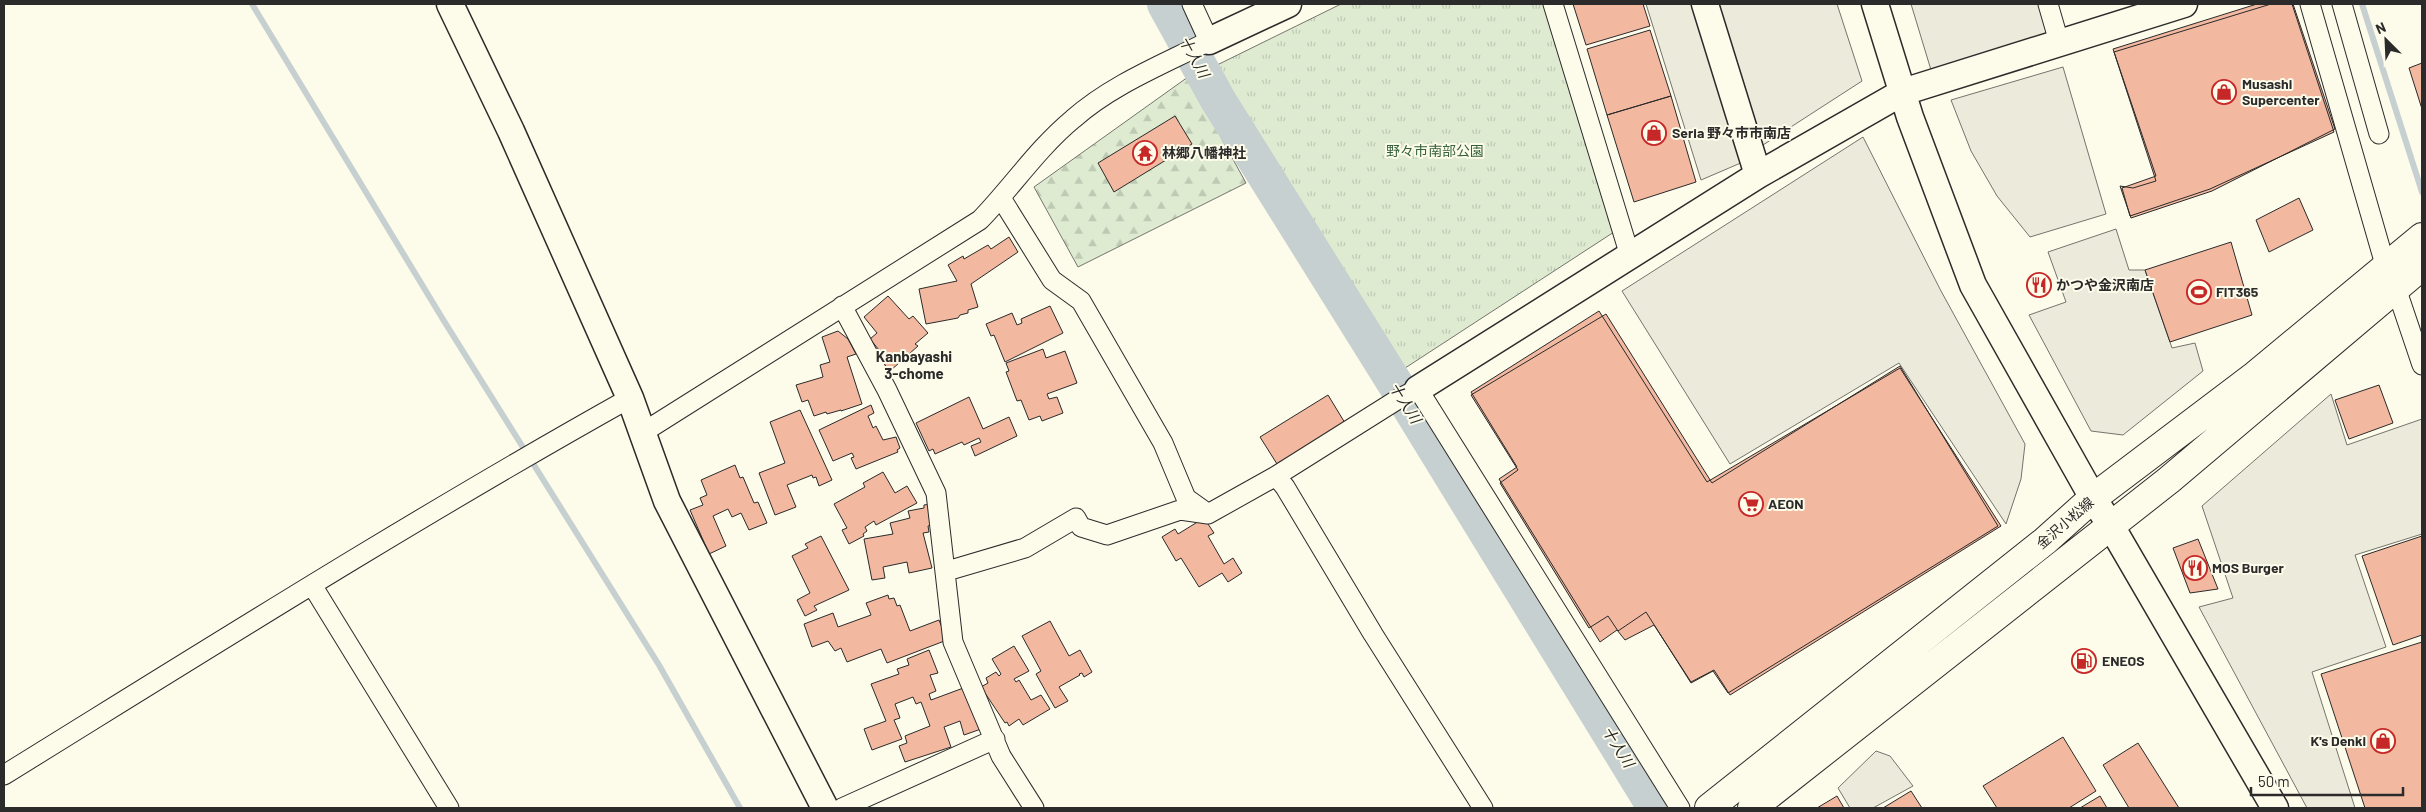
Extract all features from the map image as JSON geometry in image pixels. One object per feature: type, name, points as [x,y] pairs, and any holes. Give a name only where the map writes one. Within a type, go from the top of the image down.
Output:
[{"type":"main road","name":"金沢小松線","points":[[1752,808],[2176,474],[2391,278],[2422,237]]},
{"type":"main road","name":"金沢小松線","points":[[1709,808],[2045,541],[2093,498],[2253,377],[2391,278],[2422,266]]},
{"type":"street","points":[[450,4],[511,131],[630,398],[667,501],[825,808]]},
{"type":"street","points":[[1192,4],[1202,45]]},
{"type":"street","points":[[642,433],[980,220],[1001,198],[1035,155],[1073,118],[1123,82],[1288,4]]},
{"type":"street","points":[[1553,4],[1630,256]]},
{"type":"street","points":[[1705,4],[1758,175]]},
{"type":"street","points":[[1875,4],[1910,117],[1973,285],[2093,498],[2275,808]]},
{"type":"street","points":[[2048,4],[2060,42]]},
{"type":"street","points":[[946,571],[1025,548],[1076,518],[1081,527],[1107,535],[1180,510],[1208,514],[1276,476],[1758,175],[1903,92],[2184,4]]},
{"type":"street","points":[[2310,4],[2391,278],[2422,365]]},
{"type":"street","points":[[2342,4],[2379,134]]},
{"type":"street","points":[[1001,198],[1052,280],[1081,301],[1163,443],[1186,498],[1208,514]]},
{"type":"street","points":[[842,306],[887,390],[936,493],[953,642],[1001,756],[1034,808]]},
{"type":"street","points":[[1412,392],[1680,808]]},
{"type":"street","points":[[4,775],[312,585],[533,452],[630,398]]},
{"type":"street","points":[[1276,476],[1285,487],[1373,634],[1484,808]]},
{"type":"street","points":[[312,585],[449,808]]},
{"type":"street","points":[[842,808],[995,738]]},
{"type":"green space","name":"野々市南部公園","points":[[1341,4],[1544,4],[1614,232],[1399,372],[1211,68]]},
{"type":"green space","points":[[1188,77],[1246,183],[1078,267],[1034,187]]},
{"type":"shaded area","points":[[1646,4],[1694,4],[1743,162],[1701,180]]},
{"type":"shaded area","points":[[1719,4],[1837,4],[1862,81],[1763,145]]},
{"type":"shaded area","points":[[1911,4],[2040,4],[2049,33],[1931,70]]},
{"type":"shaded area","points":[[2063,67],[2106,214],[2030,237],[1997,196],[1971,151],[1951,100]]},
{"type":"shaded area","points":[[1863,137],[1941,291],[2025,444],[2021,479],[2006,524],[1899,363],[1730,464],[1622,291]]},
{"type":"shaded area","points":[[2116,229],[2129,270],[2145,270],[2172,348],[2195,343],[2203,371],[2123,435],[2091,431],[2029,315],[2066,302],[2048,252]]},
{"type":"shaded area","points":[[2331,394],[2347,445],[2422,419],[2422,534],[2355,555],[2386,647],[2312,672],[2355,808],[2307,808],[2199,607],[2233,598],[2202,506]]},
{"type":"shaded area","points":[[1876,751],[1890,756],[1913,786],[1873,808],[1850,808],[1838,788]]},
{"type":"building","points":[[1573,4],[1643,4],[1650,26],[1586,45]]},
{"type":"building","name":"Musashi Supercenter","points":[[2257,4],[2293,4],[2335,129],[2212,191],[2131,218],[2120,186],[2133,188],[2156,181],[2113,49]]},
{"type":"building","name":"Musashi Supercenter","points":[[2271,4],[2292,4],[2334,132],[2210,189],[2130,216],[2122,188],[2156,176],[2114,52]]},
{"type":"building","points":[[1650,30],[1671,96],[1607,115],[1587,49]]},
{"type":"building","points":[[2422,63],[2422,109],[2409,68]]},
{"type":"building","points":[[1671,96],[1696,182],[1634,202],[1607,115]]},
{"type":"building","name":"林郷八幡神社","points":[[1175,116],[1192,144],[1114,192],[1098,163]]},
{"type":"building","points":[[2299,198],[2313,230],[2269,252],[2256,220]]},
{"type":"building","points":[[1009,237],[1018,252],[971,284],[978,307],[968,310],[968,313],[960,315],[958,318],[926,324],[919,289],[957,281],[948,265],[963,256],[964,259],[988,245],[991,249]]},
{"type":"building","name":"FIT365","points":[[2231,242],[2252,315],[2170,342],[2145,270]]},
{"type":"building","points":[[888,296],[909,319],[913,316],[928,333],[915,344],[918,346],[890,371],[879,359],[884,356],[870,339],[877,333],[864,317]]},
{"type":"building","points":[[1050,306],[1063,333],[1005,362],[994,335],[991,336],[986,324],[1012,313],[1017,325],[1022,323],[1021,319]]},
{"type":"building","name":"AEON","points":[[1599,311],[1707,482],[1900,368],[2001,526],[1730,695],[1714,670],[1691,682],[1654,625],[1625,640],[1617,630],[1600,642],[1499,479],[1517,467],[1471,392]]},
{"type":"building","name":"AEON","points":[[1606,314],[1712,483],[1900,366],[1998,526],[1728,693],[1713,671],[1691,683],[1646,612],[1618,631],[1608,616],[1589,628],[1500,483],[1518,470],[1471,395]]},
{"type":"building","points":[[838,331],[848,339],[856,354],[847,357],[862,404],[841,411],[827,414],[826,412],[814,416],[808,400],[802,402],[796,385],[823,377],[820,365],[830,362],[822,337]]},
{"type":"building","points":[[1043,349],[1046,358],[1065,351],[1077,383],[1047,394],[1049,399],[1057,397],[1063,413],[1042,421],[1040,416],[1029,420],[1021,400],[1017,401],[1006,372],[1009,371],[1006,363]]},
{"type":"building","points":[[2379,385],[2393,423],[2349,439],[2335,400]]},
{"type":"building","points":[[1328,395],[1345,423],[1282,463],[1281,461],[1277,464],[1260,437]]},
{"type":"building","points":[[969,397],[983,429],[1009,417],[1017,436],[975,456],[971,446],[981,442],[979,438],[964,445],[962,442],[935,454],[933,449],[929,451],[916,423]]},
{"type":"building","points":[[871,405],[874,413],[868,416],[873,428],[876,426],[883,440],[896,437],[900,448],[897,450],[898,452],[856,469],[851,458],[854,457],[852,453],[833,461],[819,430]]},
{"type":"building","points":[[800,410],[832,480],[819,486],[816,477],[813,478],[812,475],[787,485],[796,507],[775,515],[759,473],[785,463],[770,422]]},
{"type":"building","points":[[735,465],[740,478],[743,477],[754,503],[758,502],[767,523],[749,530],[741,513],[732,517],[728,509],[713,516],[726,546],[709,554],[690,510],[703,505],[700,498],[707,495],[701,480]]},
{"type":"building","points":[[883,472],[895,493],[907,486],[917,503],[876,525],[874,521],[865,527],[867,531],[863,534],[864,536],[849,544],[842,530],[847,528],[834,504],[865,487],[863,483]]},
{"type":"building","points":[[931,504],[935,524],[928,526],[929,532],[923,533],[932,568],[909,573],[907,562],[883,567],[885,578],[872,580],[864,539],[893,534],[890,523],[910,518],[908,511],[924,508],[924,505]]},
{"type":"building","points":[[1204,518],[1214,533],[1208,536],[1224,564],[1233,558],[1242,573],[1228,582],[1222,573],[1199,587],[1181,558],[1176,561],[1162,537],[1175,529],[1178,534]]},
{"type":"building","points":[[821,536],[849,590],[814,606],[817,610],[805,616],[797,600],[810,593],[792,556],[808,548],[805,544]]},
{"type":"building","points":[[2422,536],[2422,635],[2393,645],[2362,556]]},
{"type":"building","name":"MOS Burger","points":[[2198,539],[2218,589],[2190,593],[2173,548]]},
{"type":"building","points":[[888,595],[889,599],[894,598],[897,606],[900,605],[910,631],[939,620],[947,640],[887,663],[881,649],[847,662],[841,648],[835,651],[828,641],[812,647],[804,624],[833,613],[838,627],[871,615],[866,603]]},
{"type":"building","points":[[1050,621],[1069,656],[1080,650],[1092,672],[1084,677],[1082,673],[1079,674],[1059,687],[1068,701],[1055,708],[1036,674],[1041,671],[1022,636]]},
{"type":"building","name":"K's Denki","points":[[2422,642],[2422,808],[2365,808],[2321,674]]},
{"type":"building","points":[[1014,646],[1029,671],[1014,679],[1016,682],[1019,680],[1031,700],[1041,695],[1050,709],[1023,725],[1019,719],[1009,726],[981,687],[988,683],[986,678],[996,672],[999,676],[1001,674],[992,659]]},
{"type":"building","points":[[929,650],[938,673],[930,675],[936,691],[929,694],[931,700],[966,687],[981,729],[964,735],[960,721],[944,727],[951,747],[905,762],[899,746],[907,743],[905,736],[930,726],[921,702],[916,704],[913,697],[895,704],[900,718],[894,720],[902,739],[872,750],[864,729],[886,721],[871,684],[899,674],[897,669],[909,665],[907,659]]},
{"type":"building","points":[[2063,737],[2096,791],[2069,808],[1997,808],[1983,786]]},
{"type":"building","points":[[2138,743],[2179,808],[2129,808],[2103,765]]},
{"type":"building","points":[[1911,791],[1922,808],[1883,808]]},
{"type":"building","points":[[1837,796],[1844,808],[1817,808]]},
{"type":"building","points":[[2100,796],[2107,808],[2080,808]]},
{"type":"waterway","points":[[252,4],[444,321],[659,665],[740,808]]},
{"type":"waterway","name":"十人川","points":[[1165,4],[1218,100],[1409,406],[1650,799]]},
{"type":"waterway","points":[[2362,4],[2422,192]]},
{"type":"place","name":"Musashi Supercenter","points":[[2224,92]]},
{"type":"place","name":"Seria 野々市市南店","points":[[1654,133]]},
{"type":"place","name":"林郷八幡神社","points":[[1145,153]]},
{"type":"place","name":"かつや金沢南店","points":[[2039,285]]},
{"type":"place","name":"FIT365","points":[[2199,292]]},
{"type":"place","name":"AEON","points":[[1751,504]]},
{"type":"place","name":"MOS Burger","points":[[2195,568]]},
{"type":"place","name":"ENEOS","points":[[2084,661]]},
{"type":"place","name":"K's Denki","points":[[2383,741]]},
{"type":"district","name":"Kanbayashi 3-chome","points":[[914,366]]}]
